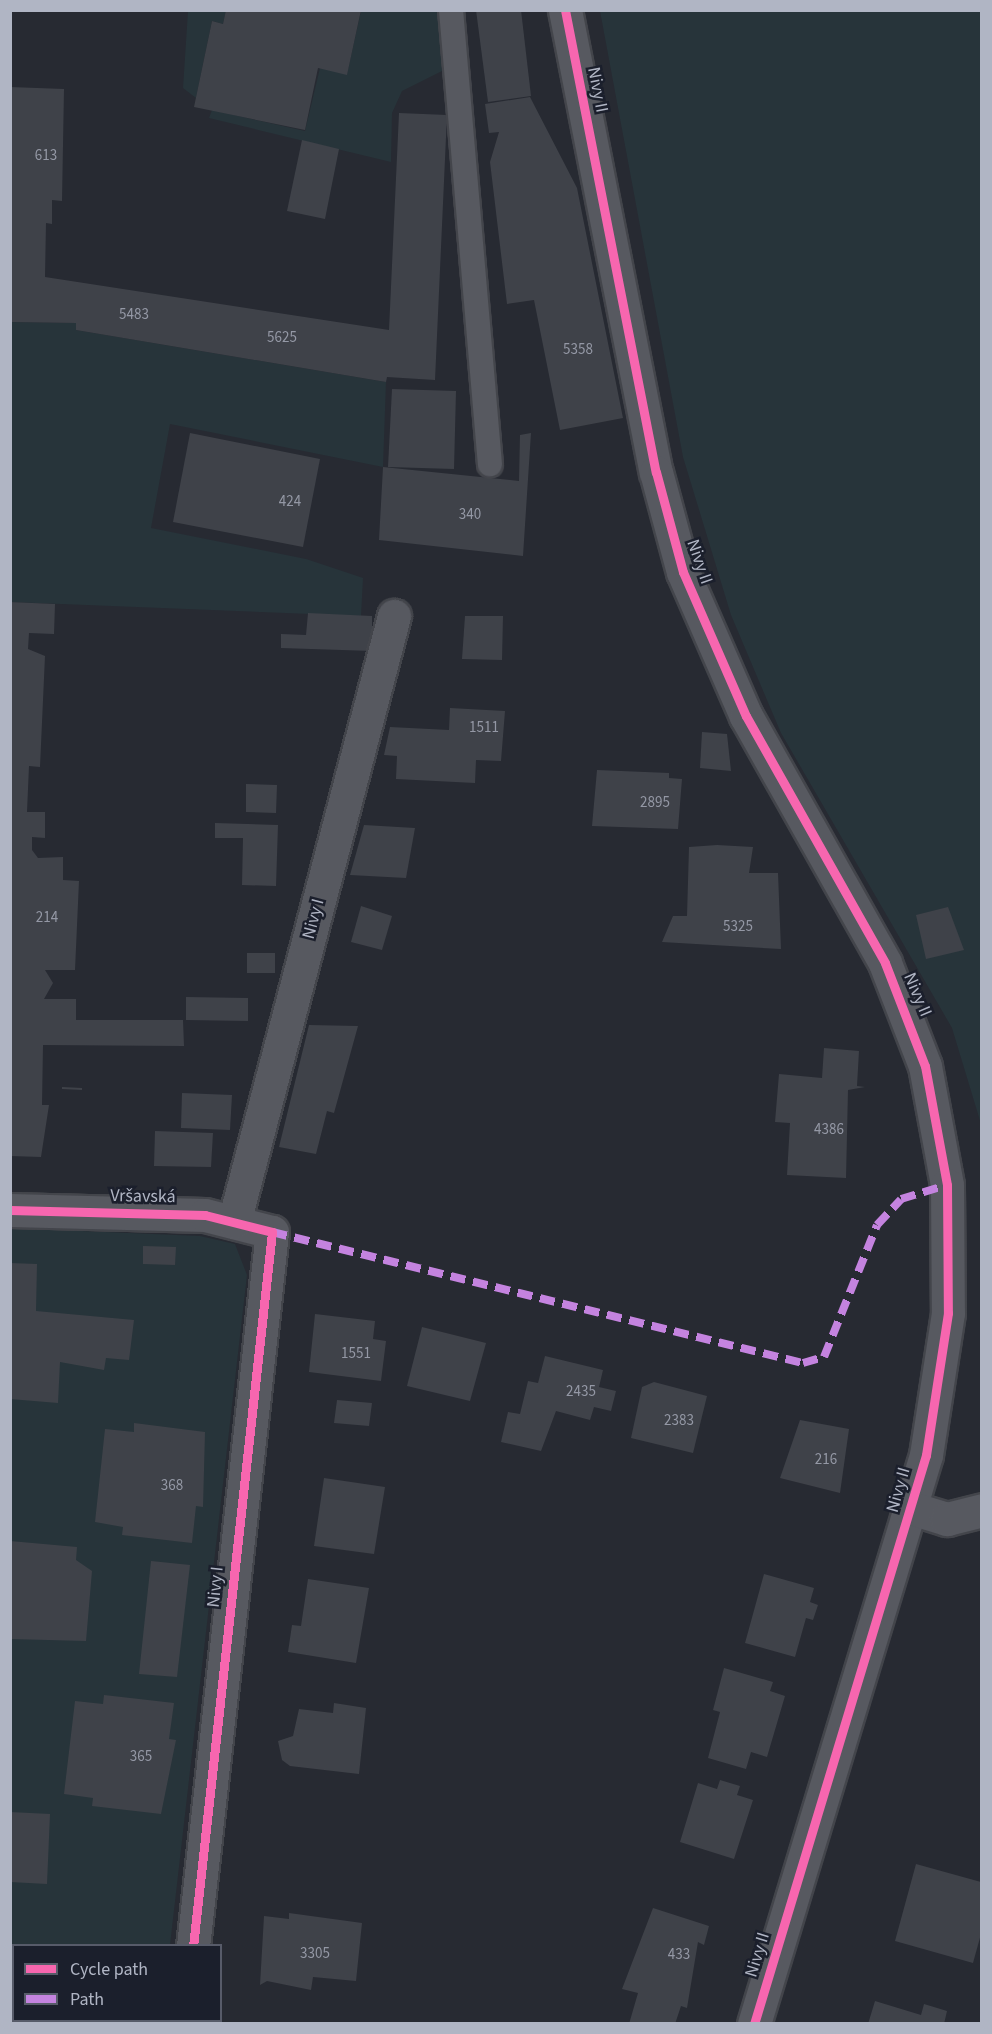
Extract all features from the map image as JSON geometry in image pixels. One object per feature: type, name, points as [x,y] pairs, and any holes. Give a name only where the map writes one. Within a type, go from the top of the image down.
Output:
[{"type":"street","name":"Nivy II","points":[[565,10],[656,472],[683,572],[746,716],[885,963],[913,1028],[934,1101],[947,1185],[948,1313],[926,1455],[754,2024]]},
{"type":"street","name":"Nivy I","points":[[234,1222],[394,616]]},
{"type":"street","name":"Vršavská","points":[[10,1210],[205,1215],[272,1232]]},
{"type":"street","name":"Nivy I","points":[[193,1944],[272,1232]]},
{"type":"street","points":[[911,1508],[947,1520],[981,1510]]},
{"type":"lane","points":[[451,10],[490,464]]},
{"type":"shaded area","points":[[188,11],[226,11],[223,24],[212,21],[196,98],[183,88]]},
{"type":"shaded area","points":[[361,11],[438,11],[446,69],[402,91],[392,113],[391,162],[209,118],[212,110],[305,131],[320,68],[347,74]]},
{"type":"shaded area","points":[[600,11],[981,11],[981,1124],[952,1028],[781,733],[731,615],[683,457]]},
{"type":"shaded area","points":[[11,322],[76,323],[76,330],[386,382],[383,467],[170,424],[151,528],[306,559],[363,578],[361,616],[11,602]]},
{"type":"shaded area","points":[[11,1228],[200,1236],[235,1244],[247,1275],[170,1944],[12,1944],[12,2022],[162,2023],[11,2024]]},
{"type":"building","points":[[226,10],[361,10],[347,75],[318,68],[305,130],[194,107],[212,21],[223,24]]},
{"type":"building","points":[[476,10],[521,10],[531,96],[488,102]]},
{"type":"building","points":[[10,87],[64,89],[62,201],[52,200],[52,224],[46,223],[45,277],[389,330],[399,113],[447,115],[435,380],[387,377],[386,382],[76,330],[76,323],[10,322]]},
{"type":"building","points":[[530,97],[577,188],[623,418],[560,430],[534,300],[507,304],[490,162],[499,132],[489,133],[485,104]]},
{"type":"building","points":[[302,140],[339,149],[325,219],[287,211]]},
{"type":"building","points":[[392,389],[456,391],[454,469],[388,467]]},
{"type":"building","points":[[190,433],[320,459],[303,547],[173,522]]},
{"type":"building","points":[[531,433],[523,556],[379,540],[383,467],[519,481],[520,435]]},
{"type":"building","points":[[10,602],[55,604],[54,634],[29,633],[28,649],[45,656],[40,767],[29,766],[27,812],[45,812],[45,838],[32,837],[32,850],[38,858],[63,857],[63,880],[79,881],[75,970],[45,970],[53,983],[44,999],[76,999],[76,1020],[183,1020],[184,1046],[43,1045],[42,1105],[49,1105],[41,1157],[10,1156]]},
{"type":"building","points":[[308,613],[372,616],[372,651],[281,648],[281,634],[306,635]]},
{"type":"building","points":[[465,616],[503,616],[502,660],[462,659]]},
{"type":"building","points":[[450,708],[505,711],[501,761],[476,760],[475,783],[396,779],[397,756],[384,755],[390,727],[449,730]]},
{"type":"building","points":[[702,732],[727,734],[731,771],[700,768]]},
{"type":"building","points":[[597,770],[669,773],[669,778],[682,779],[678,829],[592,826]]},
{"type":"building","points":[[246,784],[277,785],[276,813],[246,812]]},
{"type":"building","points":[[215,823],[278,825],[276,886],[242,885],[243,838],[215,838]]},
{"type":"building","points":[[364,825],[415,828],[406,878],[350,875]]},
{"type":"building","points":[[717,845],[753,847],[749,873],[778,873],[781,949],[662,942],[673,916],[687,916],[689,847]]},
{"type":"building","points":[[361,906],[392,916],[382,950],[351,942]]},
{"type":"building","points":[[948,907],[964,950],[926,959],[916,915]]},
{"type":"building","points":[[247,953],[275,953],[275,973],[247,973]]},
{"type":"building","points":[[186,997],[248,998],[248,1021],[186,1020]]},
{"type":"building","points":[[309,1025],[358,1026],[334,1113],[327,1111],[316,1154],[279,1147]]},
{"type":"building","points":[[824,1048],[859,1051],[857,1086],[865,1087],[848,1090],[846,1178],[787,1175],[790,1123],[775,1122],[779,1074],[822,1078]]},
{"type":"building","points":[[62,1087],[82,1088],[82,1090],[62,1089]]},
{"type":"building","points":[[182,1093],[232,1095],[230,1130],[181,1128]]},
{"type":"building","points":[[155,1131],[213,1133],[211,1167],[154,1166]]},
{"type":"building","points":[[143,1246],[176,1247],[175,1265],[143,1264]]},
{"type":"building","points":[[10,1263],[37,1264],[36,1311],[134,1320],[129,1360],[106,1358],[104,1370],[60,1362],[58,1403],[10,1399]]},
{"type":"building","points":[[315,1314],[375,1321],[373,1339],[386,1341],[381,1381],[309,1372]]},
{"type":"building","points":[[422,1327],[486,1343],[470,1401],[407,1386]]},
{"type":"building","points":[[545,1356],[603,1370],[599,1387],[616,1391],[611,1411],[594,1407],[590,1420],[556,1411],[541,1451],[501,1442],[508,1412],[520,1414],[528,1381],[538,1383]]},
{"type":"building","points":[[654,1382],[707,1396],[693,1453],[631,1438],[642,1387]]},
{"type":"building","points":[[337,1400],[372,1403],[369,1426],[334,1423]]},
{"type":"building","points":[[800,1420],[849,1429],[840,1493],[780,1478]]},
{"type":"building","points":[[134,1423],[205,1432],[203,1507],[196,1506],[192,1543],[122,1535],[123,1527],[95,1522],[105,1429],[134,1432]]},
{"type":"building","points":[[324,1478],[385,1487],[374,1554],[314,1546]]},
{"type":"building","points":[[10,1541],[77,1547],[76,1560],[92,1571],[86,1641],[10,1639]]},
{"type":"building","points":[[151,1561],[190,1565],[177,1677],[139,1674]]},
{"type":"building","points":[[764,1574],[814,1588],[810,1602],[818,1605],[813,1620],[806,1618],[795,1657],[745,1643]]},
{"type":"building","points":[[308,1579],[369,1588],[356,1663],[288,1652],[292,1625],[301,1626]]},
{"type":"building","points":[[724,1668],[773,1682],[770,1691],[785,1696],[767,1757],[751,1752],[746,1769],[708,1758],[720,1712],[713,1710]]},
{"type":"building","points":[[104,1695],[174,1703],[169,1739],[176,1740],[161,1814],[92,1806],[93,1798],[64,1794],[75,1701],[103,1704]]},
{"type":"building","points":[[334,1703],[366,1708],[359,1774],[290,1766],[282,1760],[278,1741],[293,1736],[299,1709],[333,1713]]},
{"type":"building","points":[[720,1780],[740,1786],[737,1795],[753,1800],[734,1859],[680,1842],[698,1783],[717,1789]]},
{"type":"building","points":[[10,1812],[50,1814],[47,1884],[10,1882]]},
{"type":"building","points":[[916,1864],[981,1882],[981,1934],[973,1963],[895,1941]]},
{"type":"building","points":[[653,1908],[709,1926],[704,1945],[698,1942],[687,2008],[681,2006],[675,2024],[629,2024],[638,1993],[622,1989]]},
{"type":"building","points":[[289,1913],[362,1923],[356,1981],[313,1977],[311,1990],[267,1981],[260,1985],[264,1916],[289,1919]]},
{"type":"building","points":[[875,2001],[921,2015],[924,2004],[947,2011],[944,2024],[868,2024]]},
{"type":"building","points":[[26,2022],[80,2022],[26,2024]]},
{"type":"marked path","points":[[272,1232],[803,1363],[824,1357],[877,1225],[901,1199],[947,1185]]},
{"type":"cycle path","points":[[565,10],[656,472],[683,572],[746,716],[885,963],[925,1066],[947,1185],[948,1313],[926,1455],[754,2024]]},
{"type":"cycle path","points":[[10,1210],[205,1215],[272,1232],[193,1944]]}]
